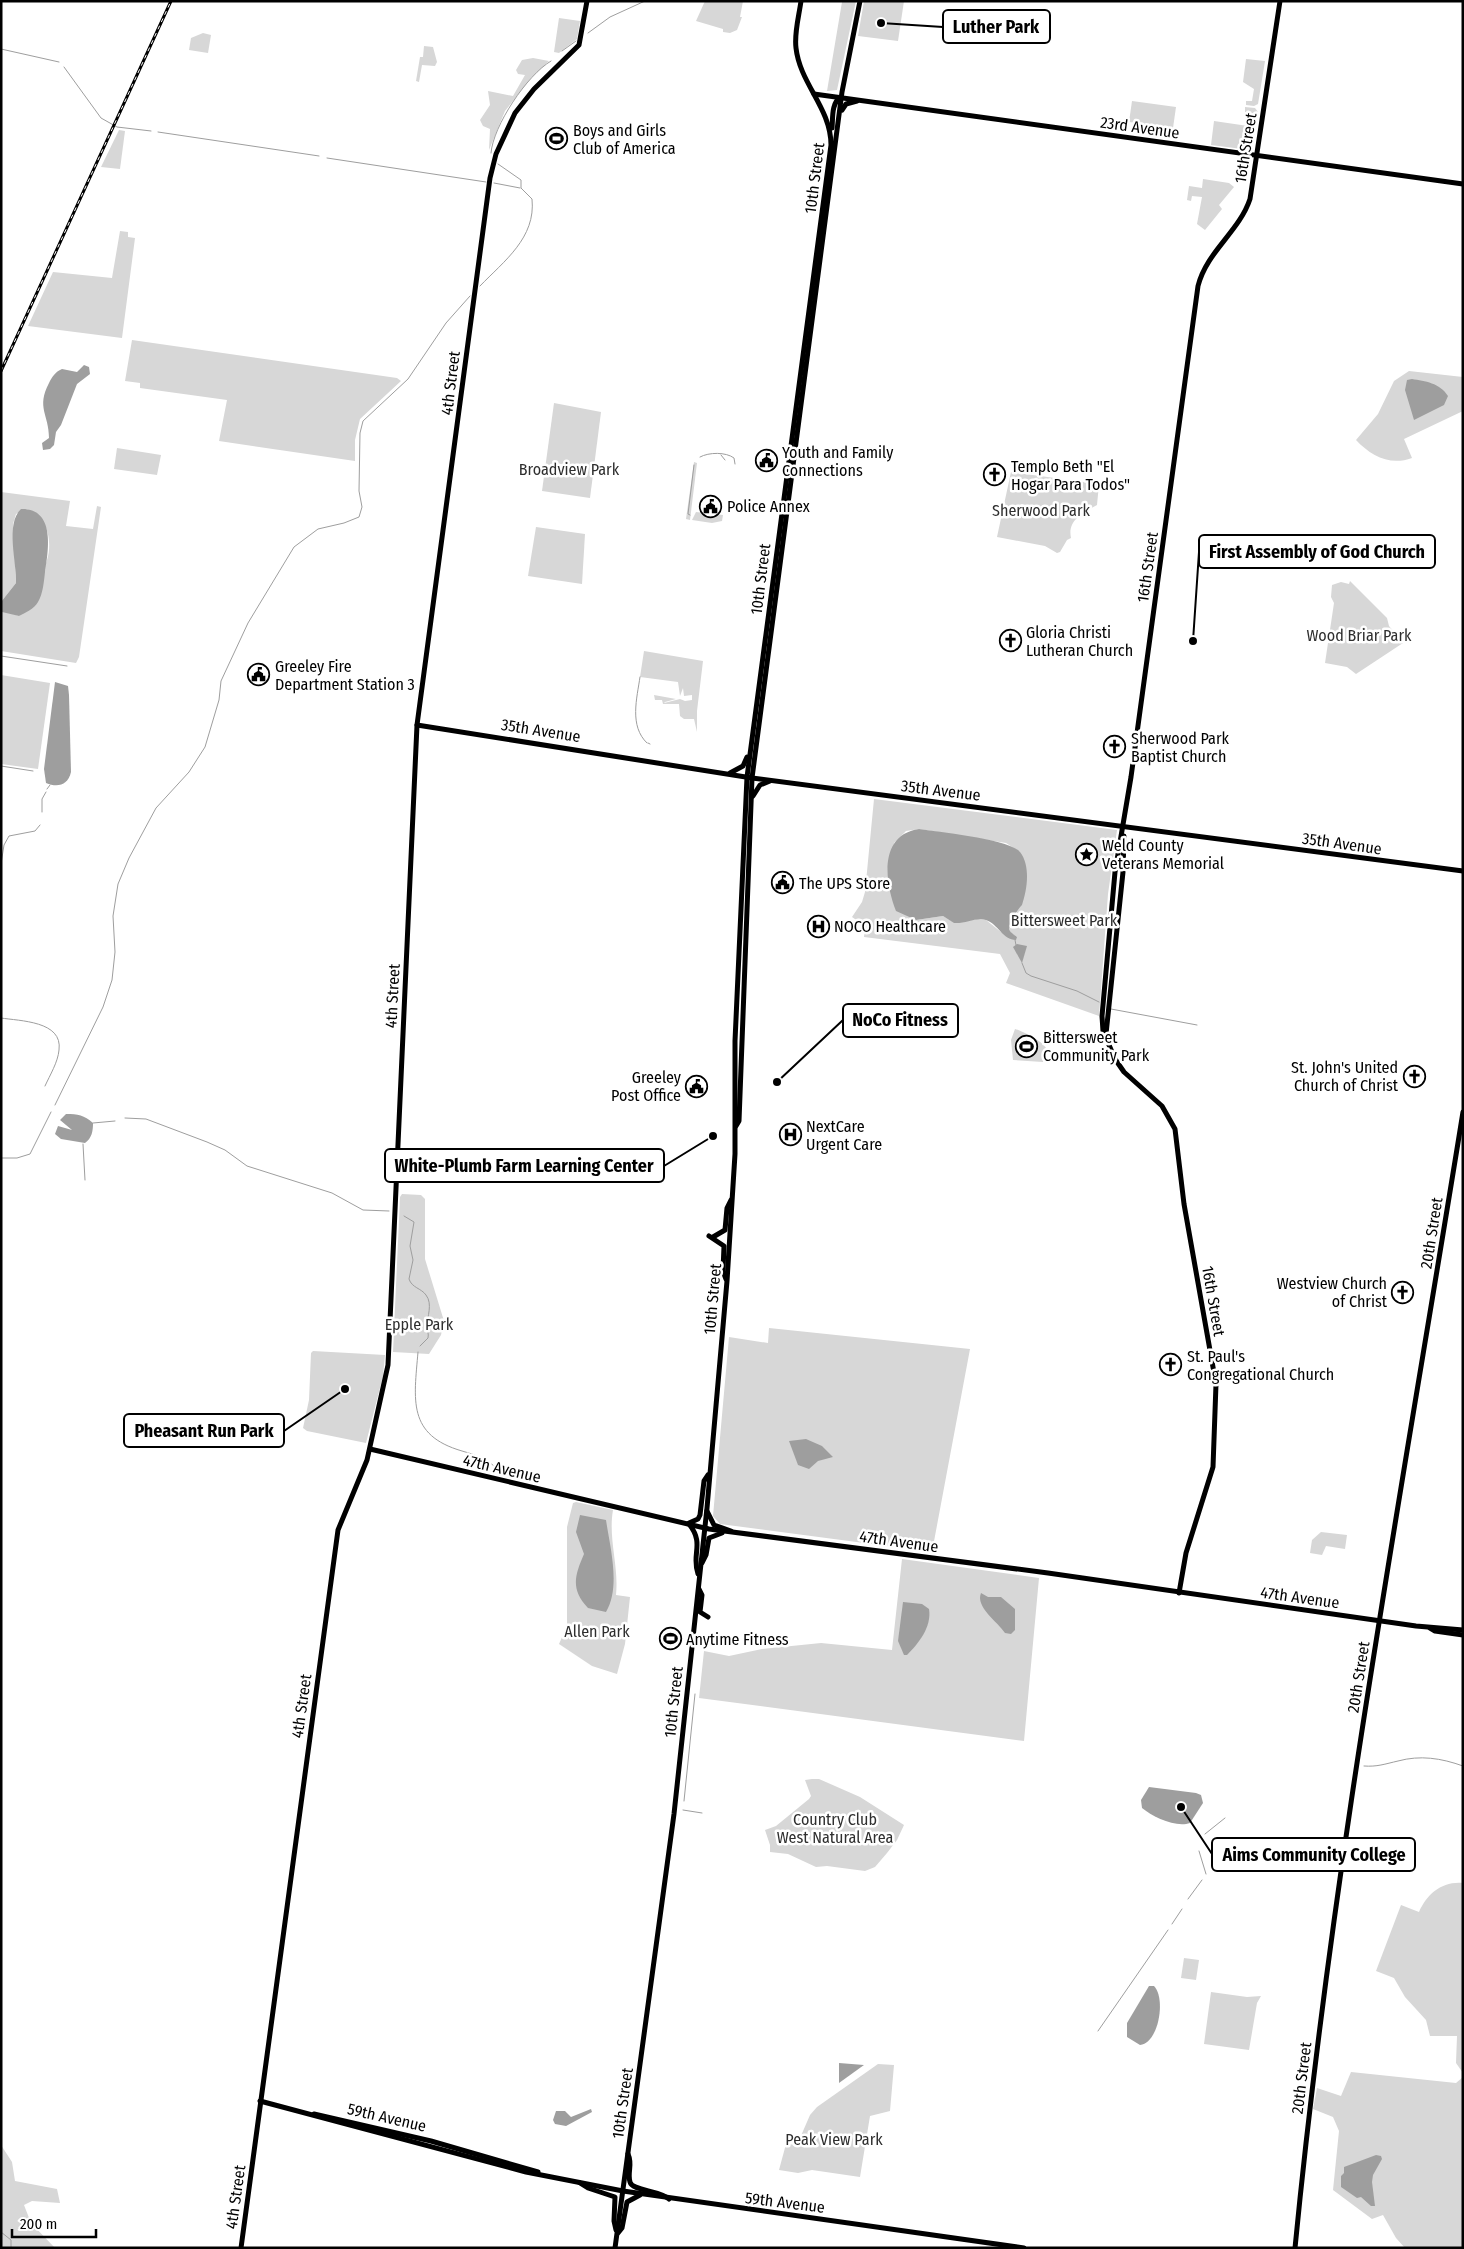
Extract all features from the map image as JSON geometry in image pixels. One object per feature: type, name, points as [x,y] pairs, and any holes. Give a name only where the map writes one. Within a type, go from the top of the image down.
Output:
[{"type":"main road","name":"4th Street","points":[[241,2248],[338,1530],[364,1469],[388,1365],[416,736],[493,162],[508,124],[524,101],[579,45],[586,1]]},
{"type":"main road","name":"10th Street","points":[[614,2248],[674,1814],[706,1508],[727,1282],[736,1126],[734,1120],[735,1041],[751,748],[777,589],[830,194],[835,132],[803,74],[795,45],[801,1]]},
{"type":"main road","points":[[835,132],[833,111],[837,101],[841,98],[860,1]]},
{"type":"main road","name":"16th Street","points":[[1179,1593],[1186,1553],[1213,1467],[1216,1384],[1184,1204],[1174,1129],[1162,1106],[1124,1072],[1111,1050],[1106,1034],[1123,872],[1124,826],[1198,285],[1210,258],[1239,223],[1252,191],[1280,1]]},
{"type":"main road","name":"23rd Avenue","points":[[814,94],[1463,184]]},
{"type":"main road","points":[[835,132],[843,107],[861,100]]},
{"type":"main road","name":"10th Street","points":[[736,1126],[739,1121],[751,804],[750,777],[759,718],[761,673],[771,595],[826,183],[835,132]]},
{"type":"main road","points":[[826,183],[830,194]]},
{"type":"main road","points":[[775,568],[774,586],[777,589]]},
{"type":"main road","points":[[771,595],[773,616]]},
{"type":"main road","name":"35th Avenue","points":[[417,725],[771,780],[1463,871]]},
{"type":"main road","points":[[729,773],[743,766],[751,748]]},
{"type":"main road","points":[[751,804],[756,789],[771,780]]},
{"type":"main road","name":"20th Street","points":[[1295,2248],[1326,1985],[1380,1621],[1463,1112]]},
{"type":"main road","points":[[727,1282],[722,1271],[724,1246],[711,1236],[725,1230],[726,1208],[732,1197]]},
{"type":"main road","name":"47th Avenue","points":[[370,1449],[726,1532],[1430,1628],[1463,1630]]},
{"type":"main road","points":[[699,1577],[695,1566],[698,1537],[688,1524],[698,1519],[700,1515],[704,1481],[709,1472]]},
{"type":"main road","points":[[706,1508],[714,1525],[726,1527],[733,1532]]},
{"type":"main road","points":[[700,1566],[706,1555],[709,1538],[726,1532]]},
{"type":"main road","points":[[698,1586],[702,1595],[700,1612],[708,1617]]},
{"type":"main road","name":"47th Avenue","points":[[1430,1628],[1435,1631],[1463,1634]]},
{"type":"main road","name":"59th Avenue","points":[[260,2101],[321,2119],[429,2145],[512,2169],[642,2195],[1024,2248]]},
{"type":"main road","points":[[628,2153],[632,2162],[630,2179],[632,2185],[637,2188],[659,2192],[670,2199]]},
{"type":"main road","points":[[578,2181],[588,2188],[615,2197],[614,2221],[617,2234]]},
{"type":"main road","points":[[617,2234],[622,2228],[627,2202],[642,2195]]},
{"type":"green space","points":[[705,1],[743,1],[740,17],[742,17],[737,30],[730,33],[723,32],[723,29],[696,21]]},
{"type":"green space","points":[[840,1],[856,1],[837,90],[827,91],[842,2]]},
{"type":"green space","points":[[864,1],[904,1],[898,41],[858,36]]},
{"type":"green space","points":[[559,18],[580,21],[577,39],[559,53],[554,52]]},
{"type":"green space","points":[[203,33],[211,35],[208,53],[189,50],[191,38]]},
{"type":"green space","points":[[424,46],[433,47],[437,62],[435,66],[422,65],[419,82],[416,81]]},
{"type":"green space","points":[[533,58],[549,61],[531,78],[505,111],[489,150],[490,129],[483,126],[480,120],[490,105],[488,91],[513,96],[525,75],[518,74],[516,70],[522,60]]},
{"type":"green space","points":[[1246,59],[1265,61],[1258,104],[1254,106],[1246,105],[1246,101],[1252,101],[1254,89],[1243,82]]},
{"type":"green space","points":[[1132,101],[1176,107],[1173,128],[1129,122]]},
{"type":"green space","points":[[1245,107],[1255,108],[1258,112],[1252,148],[1250,150],[1211,145],[1214,121],[1248,126],[1250,113],[1245,112]]},
{"type":"green space","points":[[119,130],[125,131],[120,169],[101,167]]},
{"type":"green space","points":[[1203,179],[1229,183],[1234,187],[1219,205],[1222,209],[1205,230],[1197,224],[1202,197],[1192,196],[1191,201],[1187,200],[1189,186],[1202,188]]},
{"type":"green space","points":[[120,231],[128,232],[128,237],[135,238],[122,338],[28,326],[53,272],[112,278]]},
{"type":"green space","points":[[132,340],[397,378],[401,381],[360,419],[355,440],[355,461],[219,441],[227,400],[140,388],[140,383],[125,381]]},
{"type":"green space","points":[[1409,371],[1463,377],[1463,411],[1404,439],[1412,458],[1396,461],[1381,458],[1368,451],[1356,440],[1378,414],[1394,381]]},
{"type":"green space","name":"Broadview Park","points":[[554,403],[601,412],[590,498],[542,491]]},
{"type":"green space","points":[[117,448],[161,455],[157,475],[114,469]]},
{"type":"green space","points":[[694,462],[697,463],[690,520],[686,519]]},
{"type":"green space","name":"Sherwood Park","points":[[1011,472],[1099,484],[1097,505],[1074,521],[1070,532],[1071,538],[1067,540],[1060,552],[1057,553],[1045,546],[997,537]]},
{"type":"green space","points":[[1,492],[70,501],[66,526],[93,529],[97,506],[101,507],[79,657],[76,663],[1,651],[1,610],[19,616],[42,574],[49,552],[49,537],[43,522],[33,512],[26,509],[16,514],[13,524],[16,583],[1,602]]},
{"type":"green space","points":[[696,512],[723,515],[722,521],[712,523],[692,520]]},
{"type":"green space","points":[[536,527],[585,534],[582,584],[528,576]]},
{"type":"green space","name":"Wood Briar Park","points":[[1350,581],[1387,618],[1389,626],[1403,643],[1356,674],[1347,667],[1325,663],[1334,603],[1331,597],[1332,585],[1341,582],[1349,584]]},
{"type":"green space","points":[[644,651],[703,661],[697,711],[697,732],[694,719],[684,719],[680,716],[679,704],[663,704],[662,700],[655,700],[654,695],[676,699],[664,703],[680,699],[685,701],[692,700],[692,695],[684,696],[683,688],[680,696],[678,682],[640,677]]},
{"type":"green space","points":[[1,675],[50,683],[38,769],[1,764]]},
{"type":"green space","name":"Bittersweet Park","points":[[874,799],[1117,830],[1108,894],[1099,1016],[1006,983],[1010,973],[1000,954],[864,937],[865,926],[852,917],[862,902],[865,892]],"holes":[[[919,829],[1006,843],[1020,852],[1017,912],[1009,927],[1010,932],[1017,937],[1001,932],[986,920],[977,919],[955,923],[943,916],[916,920],[894,843],[906,831]]]},
{"type":"green space","name":"Bittersweet Community Park","points":[[1015,1029],[1033,1037],[1045,1047],[1047,1053],[1043,1062],[1013,1060],[1011,1040]]},
{"type":"green space","name":"Epple Park","points":[[402,1194],[421,1195],[425,1199],[425,1259],[444,1321],[441,1335],[429,1354],[393,1352],[400,1197]]},
{"type":"green space","points":[[769,1328],[970,1349],[932,1552],[720,1524],[713,1516],[729,1337],[768,1343]]},
{"type":"green space","points":[[313,1351],[385,1355],[383,1376],[366,1443],[307,1431],[303,1428],[309,1400],[311,1353]]},
{"type":"green space","name":"Allen Park","points":[[576,1502],[613,1510],[612,1531],[617,1584],[616,1595],[630,1597],[625,1644],[617,1674],[592,1666],[559,1644],[567,1626],[567,1527],[573,1503]]},
{"type":"green space","points":[[1321,1532],[1347,1535],[1345,1549],[1326,1546],[1322,1555],[1310,1553],[1312,1540]]},
{"type":"green space","points":[[902,1559],[1039,1578],[1024,1741],[699,1698],[704,1651],[729,1656],[762,1649],[821,1643],[892,1650]]},
{"type":"green space","name":"Country Club West Natural Area","points":[[819,1779],[860,1797],[904,1825],[897,1840],[875,1867],[865,1871],[827,1866],[816,1867],[788,1854],[770,1852],[770,1845],[765,1830],[776,1826],[809,1799],[811,1796],[805,1780]]},
{"type":"green space","points":[[1463,1883],[1463,2073],[1456,2063],[1457,2036],[1430,2036],[1426,2020],[1405,1997],[1394,1978],[1376,1971],[1401,1905],[1419,1912],[1426,1900],[1436,1890],[1448,1884]]},
{"type":"green space","points":[[1184,1958],[1199,1960],[1196,1980],[1181,1978]]},
{"type":"green space","points":[[1211,1992],[1247,1997],[1261,1996],[1257,2003],[1249,2050],[1204,2044]]},
{"type":"green space","name":"Peak View Park","points":[[878,2064],[894,2065],[890,2111],[870,2116],[860,2177],[812,2170],[798,2173],[779,2170],[786,2144],[797,2145],[810,2115],[817,2107]]},
{"type":"green space","points":[[1351,2072],[1456,2083],[1463,2077],[1463,2248],[1405,2248],[1396,2238],[1383,2215],[1372,2219],[1333,2190],[1339,2131],[1333,2117],[1313,2109],[1317,2088],[1341,2096]]},
{"type":"green space","points":[[1,2145],[12,2162],[15,2181],[57,2189],[60,2203],[32,2201],[24,2205],[31,2223],[55,2248],[1,2248]]},
{"type":"shaded area","points":[[84,365],[89,367],[90,374],[77,384],[61,425],[56,432],[54,445],[50,449],[43,450],[42,443],[49,438],[43,405],[49,383],[60,370],[77,372]]},
{"type":"shaded area","points":[[1412,379],[1432,383],[1441,388],[1448,396],[1444,405],[1414,420],[1405,390],[1407,380]]},
{"type":"shaded area","points":[[21,509],[32,510],[40,515],[45,522],[48,552],[40,599],[32,609],[19,616],[2,612],[1,602],[16,583],[13,533],[16,516]]},
{"type":"shaded area","points":[[55,682],[68,686],[69,695],[71,772],[65,783],[58,785],[46,783],[44,769]]},
{"type":"shaded area","points":[[919,829],[1003,843],[1014,847],[1020,852],[1026,864],[1027,878],[1022,905],[1015,914],[1009,929],[1017,937],[1016,940],[1004,935],[986,920],[978,919],[954,923],[943,916],[916,920],[896,911],[889,887],[888,862],[891,850],[897,840],[906,833]]},
{"type":"shaded area","points":[[1017,944],[1027,946],[1022,963],[1013,947]]},
{"type":"shaded area","points":[[66,1114],[87,1118],[93,1123],[92,1134],[85,1143],[61,1139],[55,1134],[58,1126],[72,1130],[60,1120]]},
{"type":"shaded area","points":[[806,1439],[822,1446],[833,1457],[818,1461],[809,1469],[798,1465],[789,1441]]},
{"type":"shaded area","points":[[580,1515],[606,1520],[614,1579],[613,1591],[606,1612],[588,1608],[582,1601],[576,1588],[578,1569],[584,1554],[576,1532]]},
{"type":"shaded area","points":[[981,1593],[988,1597],[1001,1597],[1015,1609],[1015,1630],[1011,1634],[1005,1633],[984,1609],[981,1604]]},
{"type":"shaded area","points":[[903,1602],[922,1604],[929,1609],[926,1629],[916,1646],[907,1655],[904,1655],[898,1641]]},
{"type":"shaded area","points":[[1149,1787],[1196,1793],[1201,1795],[1203,1803],[1190,1823],[1172,1823],[1152,1815],[1142,1808],[1141,1800]]},
{"type":"shaded area","points":[[1149,1986],[1154,1986],[1158,1992],[1160,2000],[1159,2019],[1152,2037],[1140,2045],[1127,2037],[1127,2023]]},
{"type":"shaded area","points":[[839,2063],[864,2065],[839,2083]]},
{"type":"shaded area","points":[[591,2109],[592,2112],[566,2126],[555,2124],[553,2120],[556,2111],[565,2111],[571,2117]]},
{"type":"shaded area","points":[[1376,2155],[1381,2156],[1382,2159],[1373,2175],[1375,2206],[1371,2206],[1361,2197],[1357,2198],[1341,2187],[1341,2176],[1344,2173],[1344,2167]]},
{"type":"waterway","points":[[588,33],[610,17],[645,1]]},
{"type":"waterway","points":[[562,51],[576,41]]},
{"type":"waterway","points":[[1,49],[59,62]]},
{"type":"waterway","points":[[491,153],[498,129],[513,102],[532,77],[551,61]]},
{"type":"waterway","points":[[64,67],[101,118],[117,127],[151,131]]},
{"type":"waterway","points":[[158,132],[319,156]]},
{"type":"waterway","points":[[327,158],[486,182]]},
{"type":"waterway","points":[[480,286],[508,258],[524,237],[532,213],[532,199],[521,188],[521,180],[498,164]]},
{"type":"waterway","points":[[494,183],[520,188]]},
{"type":"waterway","points":[[55,1105],[103,1007],[112,980],[115,952],[113,916],[118,884],[129,858],[156,808],[189,772],[205,747],[219,700],[221,681],[248,623],[294,547],[318,529],[344,523],[359,517],[362,507],[359,491],[360,433],[363,421],[408,379],[446,323],[470,296]]},
{"type":"waterway","points":[[700,457],[722,454],[734,458],[735,464]]},
{"type":"waterway","points":[[721,455],[725,460]]},
{"type":"waterway","points":[[690,515],[688,514],[694,465]]},
{"type":"waterway","points":[[1,656],[67,666]]},
{"type":"waterway","points":[[640,677],[636,703],[636,720],[641,736],[647,743]]},
{"type":"waterway","points":[[1,766],[33,771]]},
{"type":"waterway","points":[[47,789],[50,785]]},
{"type":"waterway","points":[[42,812],[42,799],[46,792]]},
{"type":"waterway","points":[[1,864],[4,845],[9,836],[35,831],[40,825]]},
{"type":"waterway","points":[[1015,940],[1016,945]]},
{"type":"waterway","points":[[1022,963],[1026,973],[1031,976],[1077,991],[1099,1002]]},
{"type":"waterway","points":[[1111,1009],[1197,1025]]},
{"type":"waterway","points":[[1,1018],[39,1024],[54,1033],[58,1040],[59,1050],[54,1068],[45,1086]]},
{"type":"waterway","points":[[1,1158],[17,1158],[30,1154],[51,1112]]},
{"type":"waterway","points":[[125,1118],[146,1119],[207,1142],[225,1150],[247,1166],[332,1193],[363,1210],[389,1211]]},
{"type":"waterway","points":[[93,1123],[115,1121]]},
{"type":"waterway","points":[[83,1144],[85,1180]]},
{"type":"waterway","points":[[404,1216],[414,1222],[410,1246],[413,1260],[409,1279],[412,1284],[426,1295],[429,1302],[428,1338],[420,1346]]},
{"type":"waterway","points":[[418,1352],[415,1385],[416,1400],[418,1414],[423,1425],[431,1436],[444,1444],[482,1458],[499,1471]]},
{"type":"waterway","points":[[684,1801],[695,1694]]},
{"type":"waterway","points":[[1364,1766],[1377,1766],[1406,1759],[1422,1758],[1439,1759],[1463,1766]]},
{"type":"waterway","points":[[683,1810],[702,1813]]},
{"type":"waterway","points":[[1205,1834],[1225,1818]]},
{"type":"waterway","points":[[1199,1851],[1206,1874]]},
{"type":"waterway","points":[[1188,1899],[1202,1880]]},
{"type":"waterway","points":[[1172,1924],[1182,1909]]},
{"type":"waterway","points":[[1098,2031],[1168,1930]]},
{"type":"waterway","points":[[1,2232],[11,2240],[11,2248]]},
{"type":"railway","points":[[1,371],[171,1]]},
{"type":"place","name":"Luther Park","points":[[881,23]]},
{"type":"place","name":"Boys and Girls Club of America","points":[[557,139]]},
{"type":"place","name":"Youth and Family Connections","points":[[766,461]]},
{"type":"place","name":"Templo Beth \"El Hogar Para Todos\"","points":[[995,475]]},
{"type":"place","name":"Police Annex","points":[[711,506]]},
{"type":"place","name":"Gloria Christi Lutheran Church","points":[[1010,641]]},
{"type":"place","name":"First Assembly of God Church","points":[[1193,641]]},
{"type":"place","name":"Greeley Fire Department Station 3","points":[[259,675]]},
{"type":"place","name":"Sherwood Park Baptist Church","points":[[1115,747]]},
{"type":"place","name":"Weld County Veterans Memorial","points":[[1086,854]]},
{"type":"place","name":"The UPS Store","points":[[783,883]]},
{"type":"place","name":"NOCO Healthcare","points":[[818,926]]},
{"type":"place","name":"Bittersweet Community Park","points":[[1027,1046]]},
{"type":"place","name":"St. John's United Church of Christ","points":[[1414,1076]]},
{"type":"place","name":"NoCo Fitness","points":[[777,1082]]},
{"type":"place","name":"Greeley Post Office","points":[[697,1086]]},
{"type":"place","name":"NextCare Urgent Care","points":[[790,1135]]},
{"type":"place","name":"White-Plumb Farm Learning Center","points":[[713,1136]]},
{"type":"place","name":"Westview Church of Christ","points":[[1403,1292]]},
{"type":"place","name":"St. Paul's Congregational Church","points":[[1171,1365]]},
{"type":"place","name":"Pheasant Run Park","points":[[345,1389]]},
{"type":"place","name":"Anytime Fitness","points":[[670,1639]]},
{"type":"place","name":"Aims Community College","points":[[1181,1807]]}]
